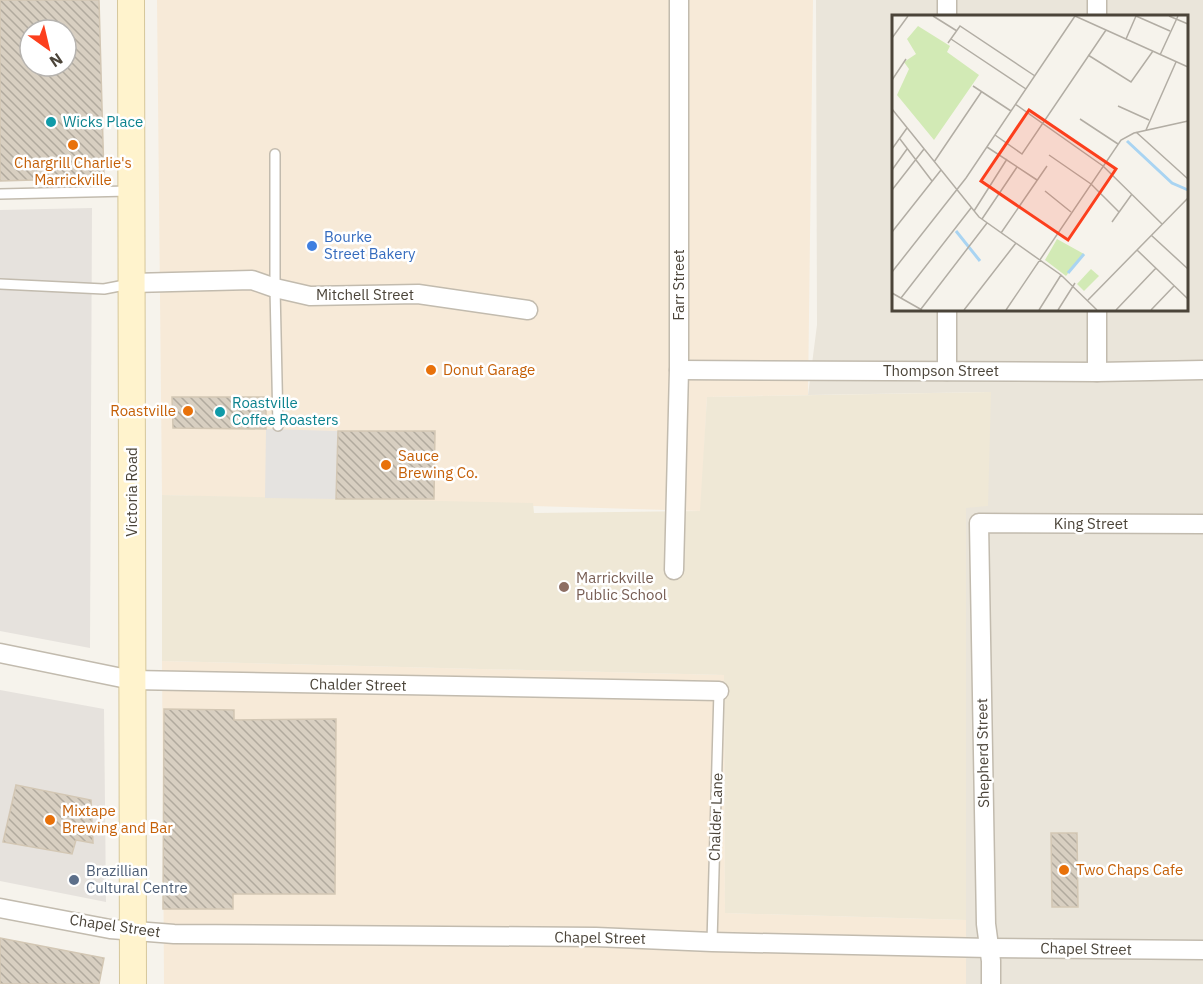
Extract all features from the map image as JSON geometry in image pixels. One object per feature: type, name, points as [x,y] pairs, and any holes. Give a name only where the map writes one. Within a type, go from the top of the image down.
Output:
[{"type":"main road","name":"Victoria Road","points":[[131,0],[133,984]]},
{"type":"street","name":"Farr Street","points":[[674,570],[679,370],[679,0]]},
{"type":"street","name":"Mitchell Street","points":[[132,283],[252,280],[310,296],[418,294],[528,310]]},
{"type":"street","points":[[947,310],[947,371]]},
{"type":"street","points":[[1097,310],[1097,372]]},
{"type":"street","name":"Thompson Street","points":[[679,370],[1097,372],[1203,370]]},
{"type":"street","name":"King Street","points":[[979,522],[1203,524]]},
{"type":"street","name":"Shepherd Street","points":[[979,522],[986,924],[991,961],[991,984]]},
{"type":"street","name":"Chalder Street","points":[[0,653],[132,680],[719,691]]},
{"type":"street","name":"Chapel Street","points":[[0,908],[111,929],[174,934],[596,938],[989,948],[1203,950]]},
{"type":"lane","points":[[275,154],[278,426]]},
{"type":"lane","points":[[0,194],[131,191]]},
{"type":"lane","points":[[0,284],[104,289],[132,283]]},
{"type":"lane","name":"Chalder Lane","points":[[712,942],[719,691]]},
{"type":"shaded area","points":[[157,0],[813,0],[808,395],[707,397],[701,511],[162,495]]},
{"type":"shaded area","points":[[816,0],[1203,0],[1203,984],[966,984],[966,507],[990,392],[808,395],[817,325]]},
{"type":"shaded area","points":[[92,208],[90,648],[0,631],[0,210]]},
{"type":"shaded area","name":"Marrickville Public School","points":[[991,392],[988,506],[966,508],[966,920],[725,913],[724,675],[162,661],[162,495],[533,503],[534,513],[700,511],[707,397]]},
{"type":"shaded area","points":[[266,429],[338,431],[336,499],[265,498]]},
{"type":"shaded area","points":[[162,661],[724,675],[725,913],[966,920],[966,984],[164,984]]},
{"type":"shaded area","points":[[0,690],[104,709],[106,902],[0,881]]},
{"type":"building","name":"Wicks Place","points":[[0,0],[99,0],[104,178],[0,181]]},
{"type":"building","name":"Roastville Coffee Roasters","points":[[172,397],[266,397],[266,429],[173,428]]},
{"type":"building","name":"Sauce Brewing Co.","points":[[338,431],[435,431],[434,499],[336,499]]},
{"type":"building","points":[[164,709],[234,710],[234,720],[336,719],[335,894],[233,894],[233,909],[163,909]]},
{"type":"building","name":"Mixtape Brewing and Bar","points":[[16,785],[91,800],[93,843],[76,840],[72,854],[3,842]]},
{"type":"building","name":"Two Chaps Cafe","points":[[1051,833],[1077,833],[1078,907],[1052,907]]},
{"type":"building","points":[[0,938],[104,958],[99,984],[0,984]]},
{"type":"place","name":"Wicks Place","points":[[51,122]]},
{"type":"place","name":"Chargrill Charlie's Marrickville","points":[[73,145]]},
{"type":"place","name":"Bourke Street Bakery","points":[[312,246]]},
{"type":"place","name":"Donut Garage","points":[[431,370]]},
{"type":"place","name":"Roastville","points":[[188,411]]},
{"type":"place","name":"Roastville Coffee Roasters","points":[[220,412]]},
{"type":"place","name":"Sauce Brewing Co.","points":[[386,465]]},
{"type":"place","name":"Marrickville Public School","points":[[564,587]]},
{"type":"place","name":"Mixtape Brewing and Bar","points":[[50,820]]},
{"type":"place","name":"Two Chaps Cafe","points":[[1064,870]]},
{"type":"place","name":"Brazillian Cultural Centre","points":[[74,880]]}]
